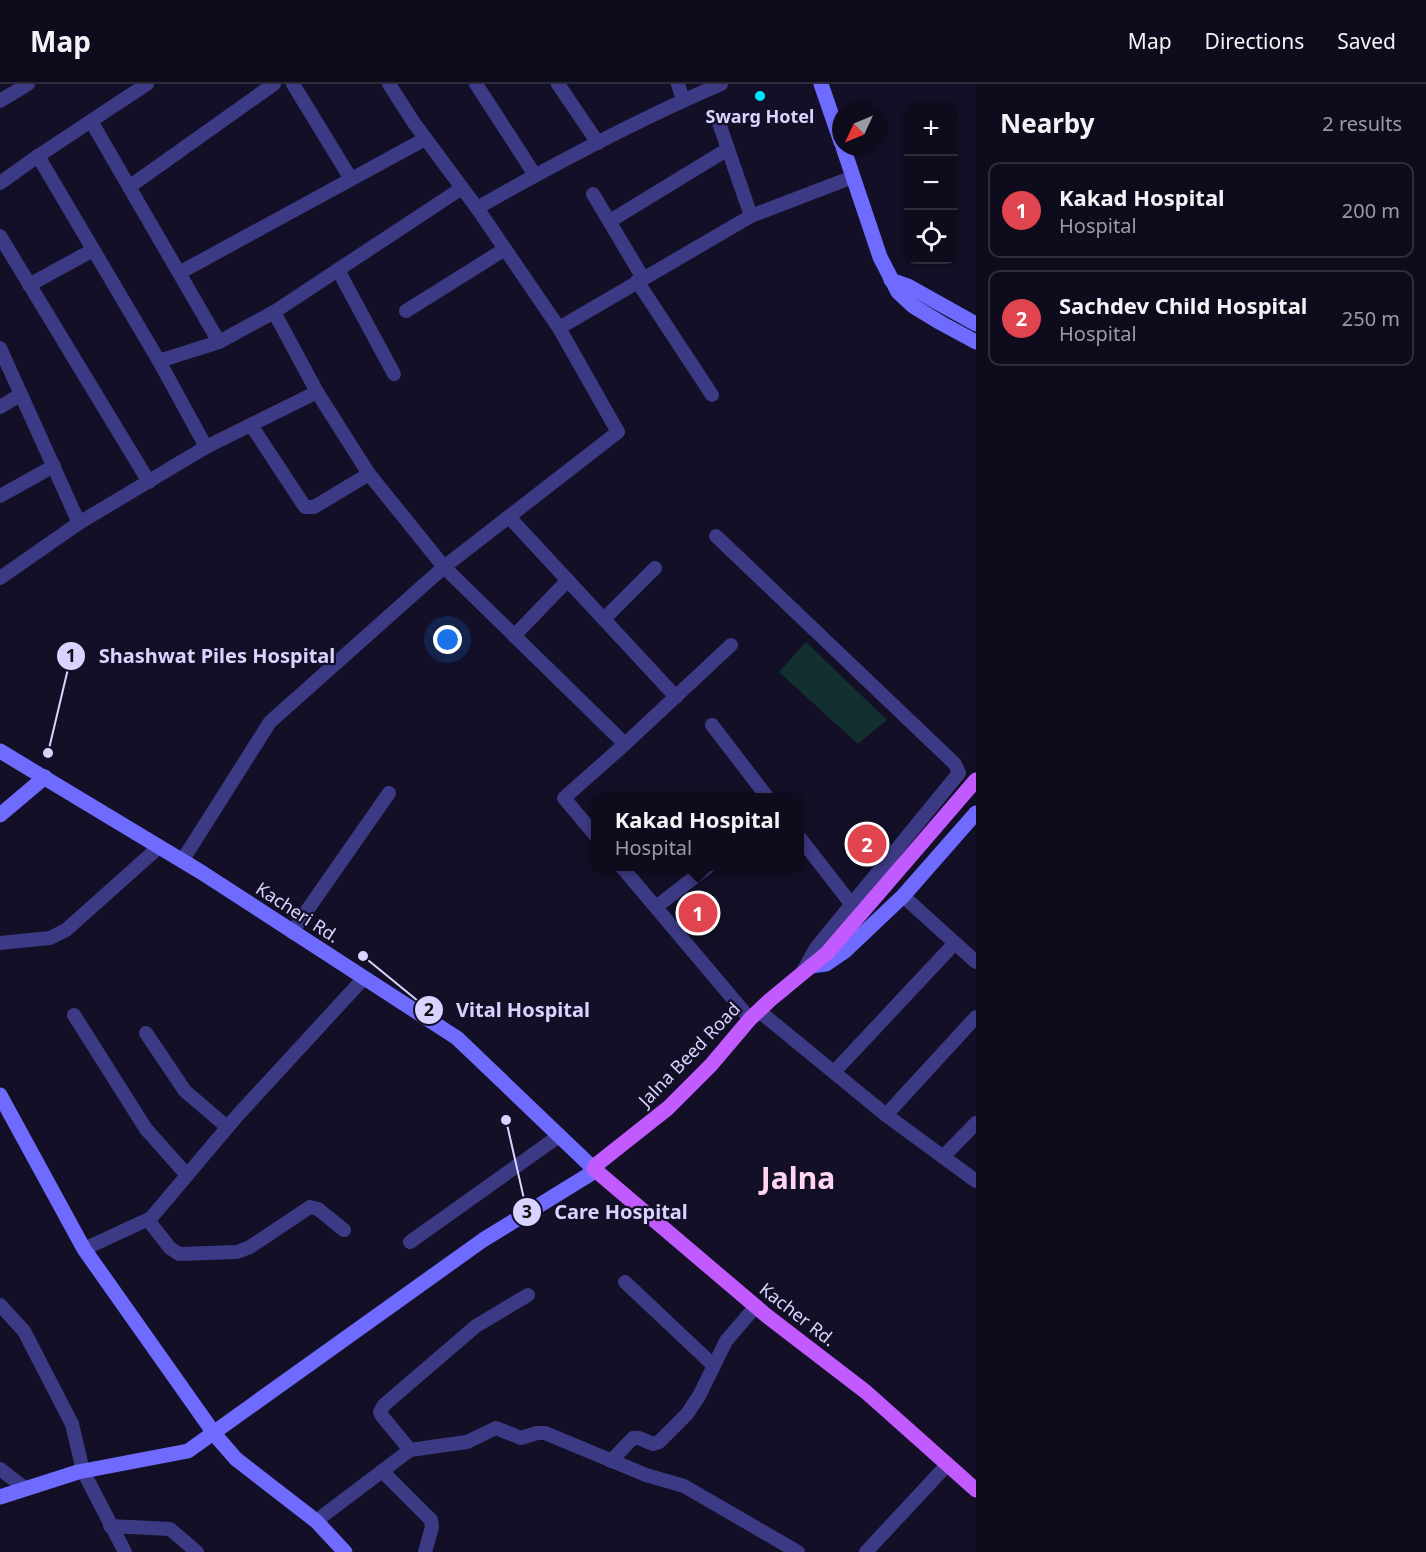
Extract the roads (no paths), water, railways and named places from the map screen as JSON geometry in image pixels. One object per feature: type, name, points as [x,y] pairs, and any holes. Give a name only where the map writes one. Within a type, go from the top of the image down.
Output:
[{"type":"main road","name":"Jalna Beed Road","points":[[595,1170],[596,1165],[668,1108],[711,1065],[755,1015],[840,939],[976,780]]},
{"type":"main road","name":"Kacher Rd.","points":[[595,1170],[756,1306],[866,1392],[976,1490]]},
{"type":"street","points":[[0,100],[27,84]]},
{"type":"street","points":[[0,183],[147,84]]},
{"type":"street","points":[[129,187],[274,84]]},
{"type":"street","points":[[293,84],[351,179]]},
{"type":"street","points":[[182,861],[270,722],[444,567],[618,432],[560,328],[477,208],[425,139],[389,84]]},
{"type":"street","points":[[476,84],[535,175]]},
{"type":"street","points":[[558,84],[598,143]]},
{"type":"street","points":[[678,84],[683,100]]},
{"type":"street","points":[[477,208],[535,175],[683,100],[721,84]]},
{"type":"street","points":[[821,84],[832,116]]},
{"type":"street","points":[[91,121],[219,342]]},
{"type":"street","points":[[719,123],[751,216]]},
{"type":"street","points":[[179,273],[425,139]]},
{"type":"street","points":[[610,221],[728,149]]},
{"type":"street","points":[[38,156],[159,361],[206,447]]},
{"type":"street","points":[[846,156],[880,257],[898,292],[913,306],[976,342]]},
{"type":"street","points":[[560,328],[751,216],[853,177]]},
{"type":"street","points":[[159,361],[219,342],[274,312],[462,188]]},
{"type":"street","points":[[593,194],[610,221],[640,280],[712,395]]},
{"type":"street","points":[[0,236],[149,482]]},
{"type":"street","points":[[406,311],[505,249]]},
{"type":"street","points":[[29,285],[93,250]]},
{"type":"street","points":[[338,270],[394,374]]},
{"type":"street","points":[[891,280],[908,286],[976,324]]},
{"type":"street","points":[[274,312],[317,392],[369,474],[444,567],[625,744]]},
{"type":"street","points":[[0,348],[79,523]]},
{"type":"street","points":[[0,578],[79,523],[206,447],[317,392]]},
{"type":"street","points":[[0,407],[20,395]]},
{"type":"street","points":[[251,425],[305,507],[314,507],[369,474]]},
{"type":"street","points":[[0,496],[54,466]]},
{"type":"street","points":[[509,517],[676,697]]},
{"type":"street","points":[[716,536],[958,769],[959,773],[955,781],[811,955],[806,970]]},
{"type":"street","points":[[604,619],[655,568]]},
{"type":"street","points":[[514,636],[568,580]]},
{"type":"street","points":[[591,830],[564,798],[731,645]]},
{"type":"street","points":[[712,725],[764,793]]},
{"type":"street","name":"Kacheri Rd.","points":[[0,751],[182,861],[457,1038],[595,1170]]},
{"type":"street","points":[[0,815],[45,777]]},
{"type":"street","points":[[292,932],[388,793]]},
{"type":"street","points":[[806,970],[826,964],[840,956],[903,896],[976,813]]},
{"type":"street","points":[[804,843],[852,905]]},
{"type":"street","points":[[0,944],[40,940],[66,930],[159,847]]},
{"type":"street","points":[[624,871],[755,1015],[835,1071],[886,1115],[976,1180]]},
{"type":"street","points":[[656,907],[704,871]]},
{"type":"street","points":[[903,896],[954,944],[974,957]]},
{"type":"street","points":[[835,1071],[954,944]]},
{"type":"street","points":[[84,1249],[148,1220],[227,1127],[364,978]]},
{"type":"street","points":[[74,1015],[150,1135],[187,1175]]},
{"type":"street","points":[[886,1115],[976,1017]]},
{"type":"street","points":[[146,1033],[185,1091],[227,1127]]},
{"type":"street","points":[[0,1095],[84,1249],[213,1432],[236,1459],[316,1521],[345,1552]]},
{"type":"street","points":[[943,1157],[976,1123]]},
{"type":"street","points":[[410,1242],[559,1136]]},
{"type":"street","points":[[0,1497],[82,1472],[188,1451],[483,1239],[595,1170]]},
{"type":"street","points":[[148,1220],[170,1248],[183,1255],[241,1251],[310,1208],[318,1209],[344,1230]]},
{"type":"street","points":[[626,1282],[713,1365]]},
{"type":"street","points":[[410,1450],[382,1416],[380,1412],[384,1405],[476,1326],[528,1295]]},
{"type":"street","points":[[0,1305],[24,1331],[72,1424],[82,1472],[125,1552]]},
{"type":"street","points":[[611,1461],[633,1438],[653,1444],[659,1442],[687,1414],[699,1396],[726,1341],[756,1306]]},
{"type":"street","points":[[316,1521],[410,1450],[467,1442],[496,1428],[520,1438],[545,1433],[651,1477],[684,1486],[798,1552]]},
{"type":"street","points":[[866,1552],[947,1465]]},
{"type":"street","points":[[0,1469],[26,1489]]},
{"type":"street","points":[[382,1471],[431,1520],[432,1527],[425,1552]]},
{"type":"street","points":[[110,1526],[170,1529],[197,1552]]},
{"type":"place","name":"Swarg Hotel","points":[[760,96]]},
{"type":"place","name":"Shashwat Piles Hospital","points":[[48,753]]},
{"type":"place","name":"Sachdev Child Hospital","points":[[867,844]]},
{"type":"place","name":"Kakad Hospital","points":[[698,913]]},
{"type":"place","name":"Vital Hospital","points":[[363,956]]},
{"type":"place","name":"Care Hospital","points":[[506,1120]]},
{"type":"district","name":"Jalna","points":[[798,1177]]}]
